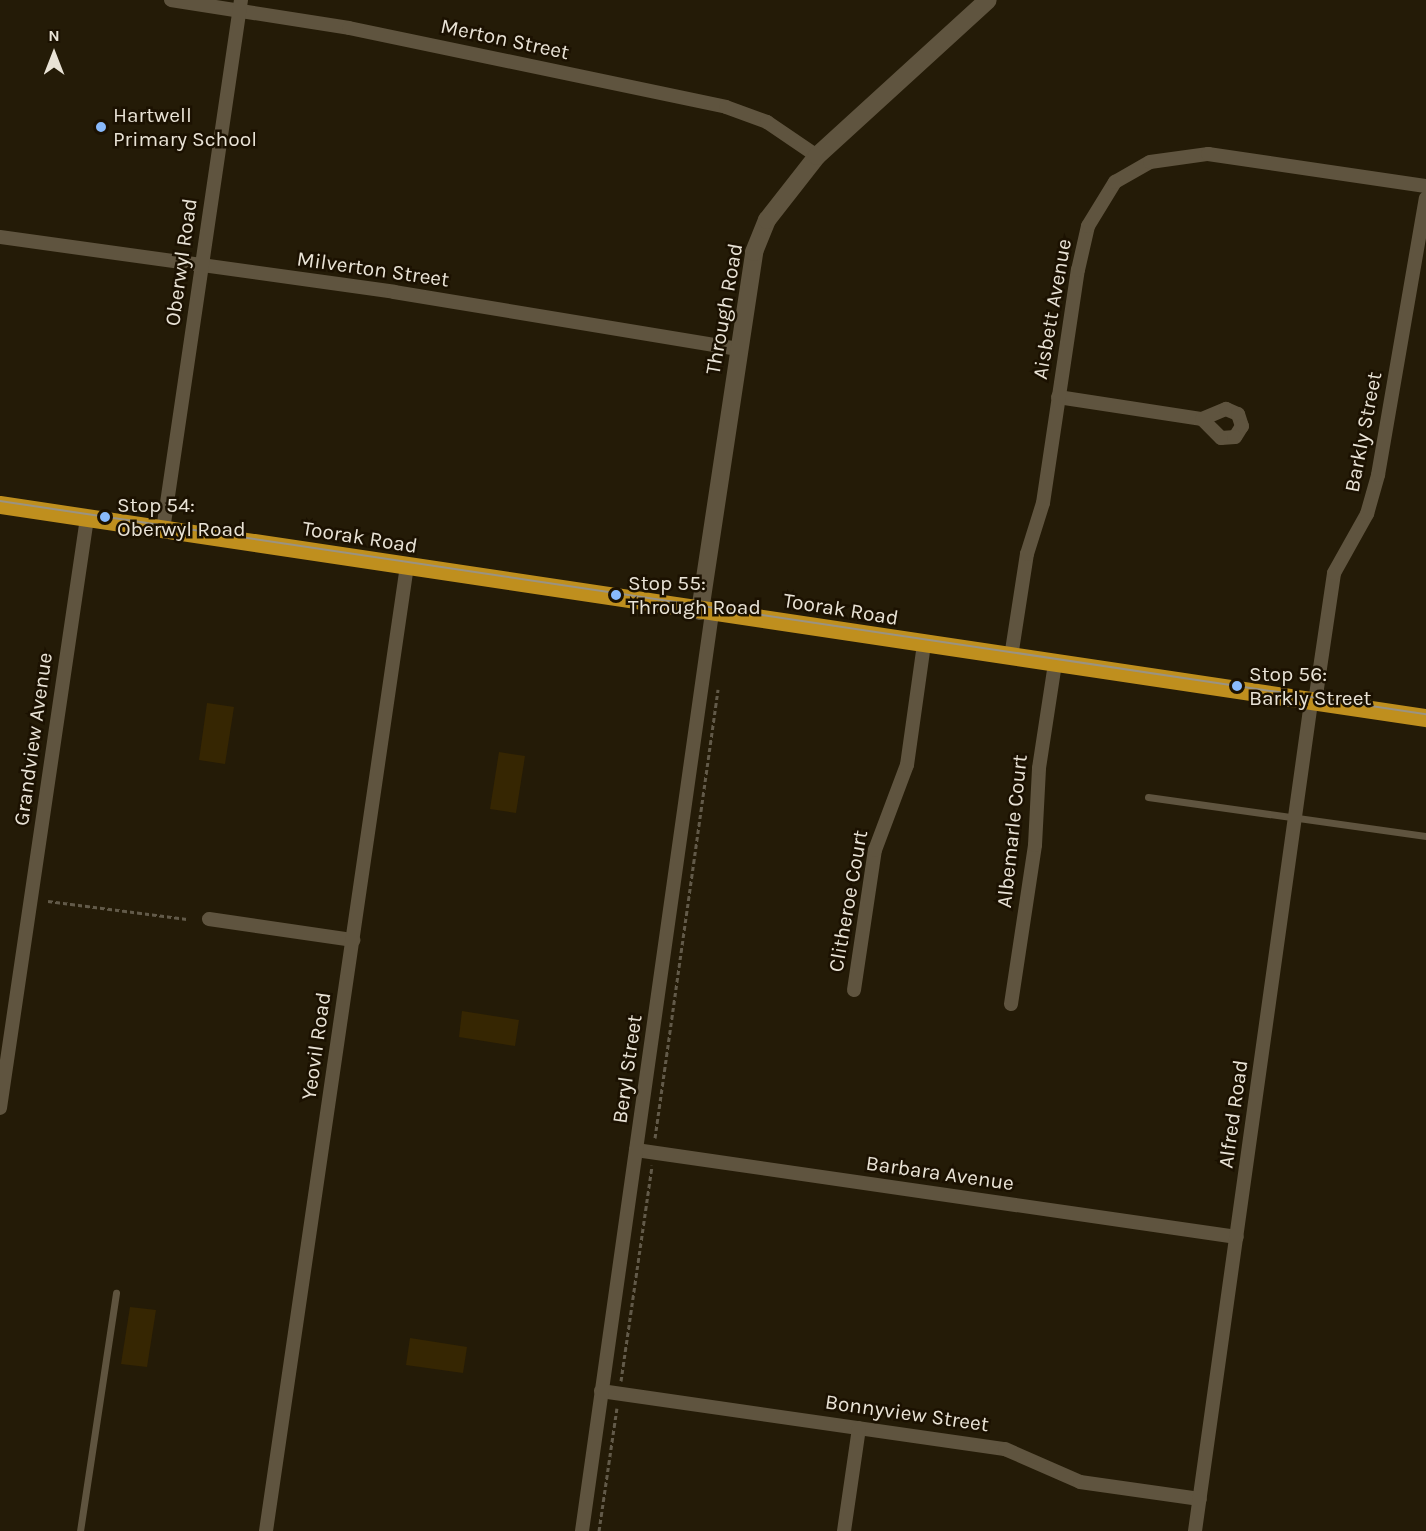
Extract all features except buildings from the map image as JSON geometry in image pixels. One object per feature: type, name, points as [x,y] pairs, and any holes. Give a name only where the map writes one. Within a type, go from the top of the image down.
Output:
[{"type":"highway","name":"Toorak Road","points":[[0,505],[1426,718]]},
{"type":"street","name":"Merton Street","points":[[171,0],[241,5],[726,107],[767,122],[817,156]]},
{"type":"street","name":"Through Road","points":[[706,612],[738,349],[754,252],[766,220],[817,156],[988,0]]},
{"type":"street","name":"Oberwyl Road","points":[[163,530],[241,5]]},
{"type":"street","name":"Aisbett Avenue","points":[[1011,657],[1027,554],[1042,503],[1088,226],[1115,182],[1150,162],[1208,154],[1426,186]]},
{"type":"street","name":"Barkly Street","points":[[1313,702],[1334,573],[1367,514],[1378,475],[1426,198]]},
{"type":"street","name":"Milverton Street","points":[[0,237],[201,267],[393,292],[738,349]]},
{"type":"street","points":[[1058,397],[1202,419]]},
{"type":"street","name":"Grandview Avenue","points":[[0,1108],[87,518]]},
{"type":"street","name":"Yeovil Road","points":[[266,1531],[407,566]]},
{"type":"street","name":"Beryl Street","points":[[582,1531],[636,1150],[706,612]]},
{"type":"street","name":"Clitheroe Court","points":[[854,990],[878,836],[907,765],[924,644]]},
{"type":"street","name":"Albemarle Court","points":[[1011,1004],[1035,844],[1039,768],[1055,664]]},
{"type":"street","name":"Alfred Road","points":[[1195,1531],[1313,702]]},
{"type":"street","points":[[209,919],[353,940]]},
{"type":"street","name":"Barbara Avenue","points":[[636,1150],[1237,1237]]},
{"type":"street","name":"Bonnyview Street","points":[[602,1390],[1005,1449],[1080,1482],[1200,1499]]},
{"type":"street","points":[[844,1531],[859,1428]]},
{"type":"lane","points":[[1148,797],[1426,836]]},
{"type":"lane","points":[[80,1531],[116,1293]]},
{"type":"path","points":[[599,1531],[718,685]]},
{"type":"path","points":[[48,901],[187,919]]},
{"type":"shaded area","points":[[207,703],[234,707],[225,764],[199,760]]},
{"type":"shaded area","points":[[499,752],[525,756],[516,813],[490,809]]},
{"type":"shaded area","points":[[462,1011],[519,1020],[515,1046],[459,1037]]},
{"type":"shaded area","points":[[130,1307],[156,1310],[147,1367],[121,1364]]},
{"type":"shaded area","points":[[410,1338],[467,1347],[463,1373],[406,1365]]},
{"type":"tram line","points":[[0,501],[1426,714]]},
{"type":"place","name":"Hartwell Primary School","points":[[101,127]]},
{"type":"place","name":"Stop 54: Oberwyl Road","points":[[105,517]]},
{"type":"place","name":"Stop 55: Through Road","points":[[616,595]]},
{"type":"place","name":"Stop 56: Barkly Street","points":[[1237,686]]}]
